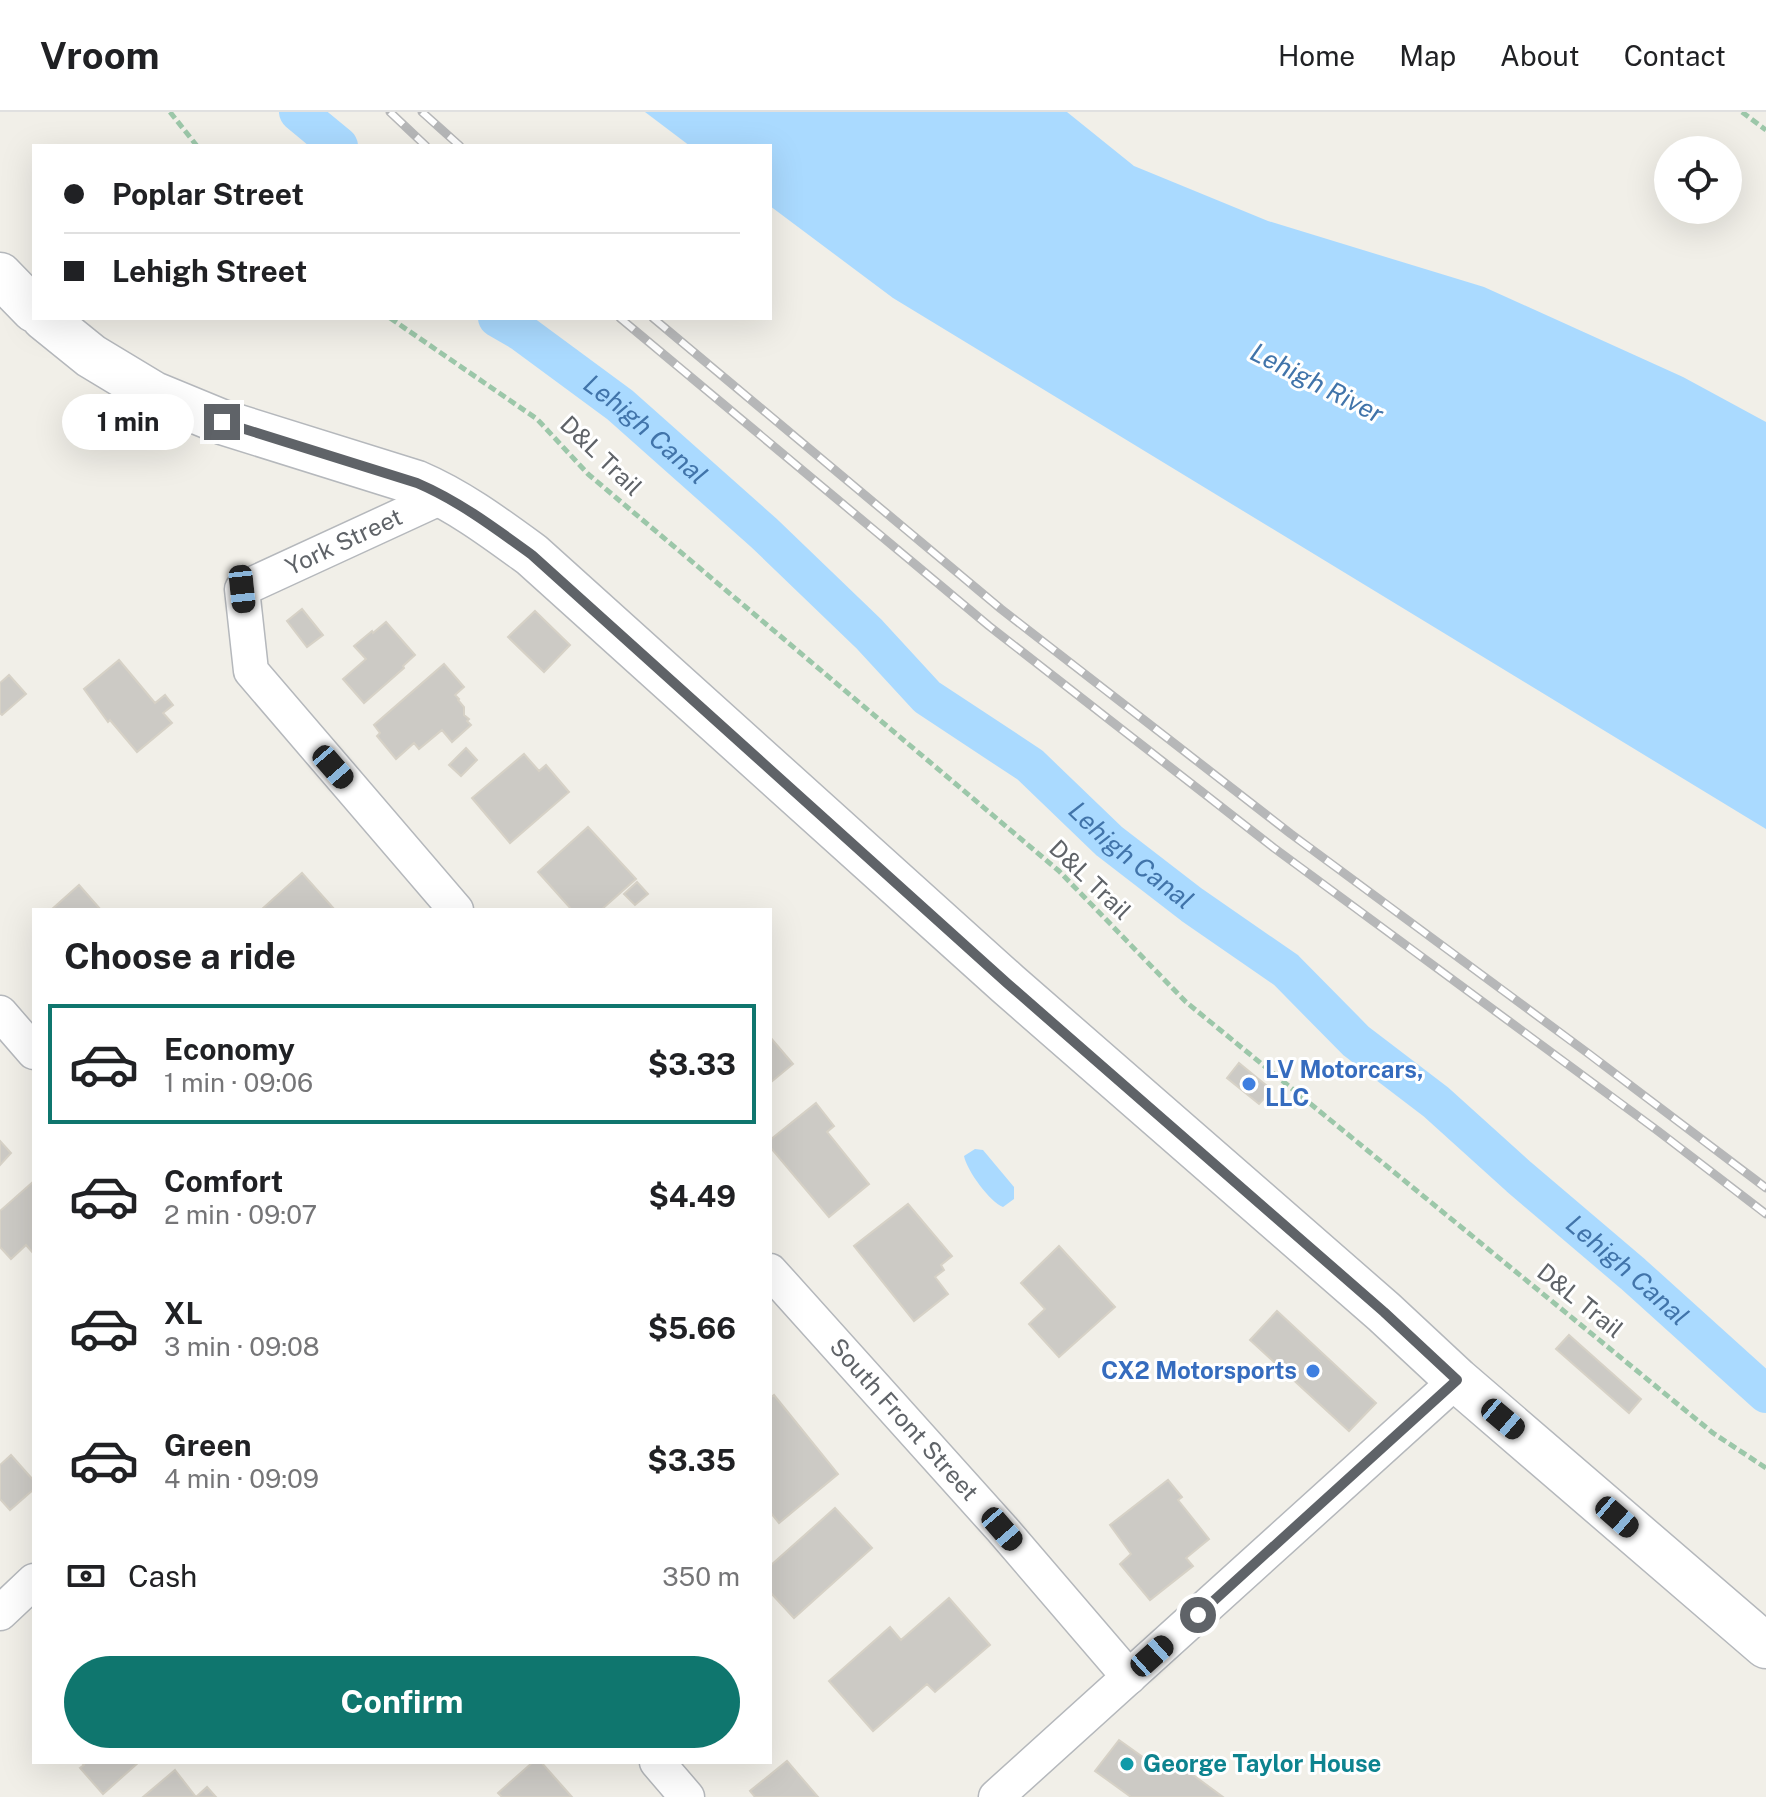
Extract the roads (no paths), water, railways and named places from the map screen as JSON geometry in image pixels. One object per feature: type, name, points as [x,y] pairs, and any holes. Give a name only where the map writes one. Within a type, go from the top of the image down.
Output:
[{"type":"street","points":[[0,275],[32,308]]},
{"type":"street","points":[[46,320],[91,356],[154,394],[222,422],[417,483],[446,495],[532,555],[1008,984],[1384,1312],[1457,1380],[1766,1646]]},
{"type":"street","name":"York Street","points":[[446,495],[242,589],[251,671],[454,908]]},
{"type":"street","points":[[0,1013],[32,1050]]},
{"type":"street","name":"South Front Street","points":[[772,1273],[1002,1529],[1129,1677]]},
{"type":"street","points":[[996,1797],[1457,1380]]},
{"type":"street","points":[[0,1613],[32,1583]]},
{"type":"street","points":[[659,1764],[687,1797]]},
{"type":"water","name":"Lehigh River","points":[[645,112],[1067,112],[1134,166],[1268,221],[1484,287],[1683,377],[1766,422],[1766,829],[893,298],[772,207],[772,144],[687,144]]},
{"type":"water","points":[[975,1149],[983,1150],[1014,1187],[1014,1199],[1003,1207],[986,1193],[966,1162],[964,1156]]},
{"type":"waterway","name":"Lehigh Canal","points":[[298,112],[337,144]]},
{"type":"waterway","name":"Lehigh Canal","points":[[500,320],[620,405],[764,533],[869,634],[927,697],[1030,765],[1109,841],[1192,905],[1286,970],[1356,1041],[1436,1102],[1766,1394]]},
{"type":"railway","points":[[390,112],[424,144]]},
{"type":"railway","points":[[422,112],[458,144]]},
{"type":"railway","points":[[622,320],[989,626],[1274,848],[1766,1214]]},
{"type":"railway","points":[[655,320],[1001,609],[1291,834],[1766,1188]]},
{"type":"place","name":"LV Motorcars, LLC","points":[[1249,1084]]},
{"type":"place","name":"CX2 Motorsports","points":[[1313,1371]]},
{"type":"place","name":"George Taylor House","points":[[1127,1764]]}]
